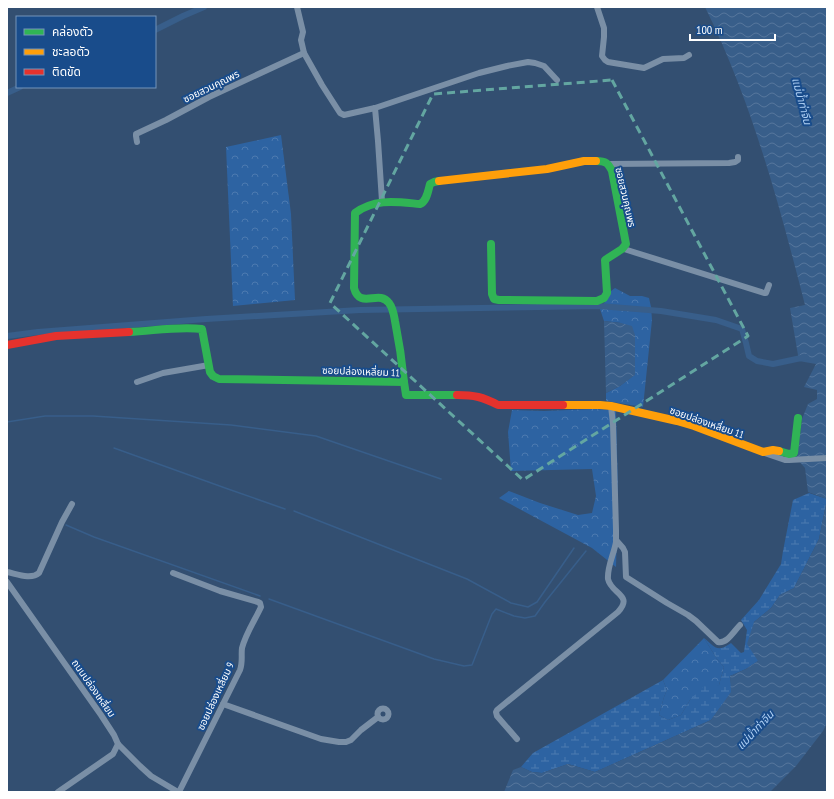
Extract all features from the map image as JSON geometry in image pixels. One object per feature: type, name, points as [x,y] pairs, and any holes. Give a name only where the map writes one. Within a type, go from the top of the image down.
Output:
[{"type":"street","points":[[298,7],[303,32],[301,40],[304,53],[340,113],[344,115],[374,108],[479,73],[528,62],[535,62],[544,66],[557,80]]},
{"type":"street","points":[[606,7],[598,7],[604,28],[602,56],[608,62],[644,68],[663,59],[684,58],[689,55]]},
{"type":"street","name":"ซอยสวนคุณพร","points":[[137,142],[136,134],[209,97],[304,53]]},
{"type":"street","points":[[374,108],[382,201]]},
{"type":"street","points":[[608,164],[729,163],[738,160],[738,157]]},
{"type":"street","name":"ซอยสวนคุณพร","points":[[404,382],[400,340],[389,302],[380,298],[360,299],[356,296],[354,288],[355,213],[365,206],[382,201],[420,204],[425,200],[430,184],[434,182],[547,169],[587,161],[605,162],[612,171],[625,237],[626,244],[624,249]]},
{"type":"street","points":[[490,244],[492,294],[494,299],[499,300],[597,301],[604,298],[606,293],[605,260],[624,249],[764,293],[768,291],[769,285]]},
{"type":"street","points":[[7,345],[56,336],[178,328],[202,329],[209,365],[163,373],[137,382]]},
{"type":"street","name":"ซอยปล่องเหลี่ยม 11","points":[[209,365],[210,372],[213,376],[218,378],[404,382],[406,395],[478,396],[498,405],[611,406],[677,420],[761,452],[774,450],[790,454],[794,453],[798,418]]},
{"type":"street","points":[[517,739],[497,716],[497,710],[618,612],[624,604],[624,599],[610,584],[608,579],[609,568],[616,540],[611,406]]},
{"type":"street","points":[[761,452],[789,460],[827,458]]},
{"type":"street","points":[[7,572],[30,576],[36,576],[39,573],[72,504]]},
{"type":"street","points":[[616,540],[624,548],[626,577],[688,615],[718,642],[720,643],[728,639],[740,625]]},
{"type":"street","name":"ซอยปล่องเหลี่ยม 9","points":[[173,573],[220,591],[258,602],[261,605],[261,608],[244,642],[240,670],[178,792]]},
{"type":"street","name":"ถนนปล่องเหลี่ยม","points":[[7,582],[101,715],[118,744],[151,776],[178,792]]},
{"type":"street","points":[[222,704],[321,739],[339,742],[351,740],[378,717]]},
{"type":"street","points":[[58,792],[113,754],[118,744]]},
{"type":"highlighted area","points":[[612,80],[748,336],[523,480],[330,303],[433,94]]},
{"type":"green space","points":[[281,135],[291,214],[295,300],[233,306],[226,147]]},
{"type":"green space","points":[[615,288],[630,296],[642,296],[649,298],[652,320],[643,407],[606,401],[606,393],[620,386],[634,375],[634,365],[621,323],[604,321],[600,309],[611,291]]},
{"type":"green space","points":[[593,409],[616,410],[618,490],[616,567],[592,548],[499,498],[509,491],[578,515],[592,513],[596,496],[592,469],[511,471],[508,432],[512,410],[544,411]]},
{"type":"green space","points":[[809,493],[827,499],[819,539],[794,588],[780,595],[771,608],[754,622],[758,661],[746,669],[730,676],[732,692],[711,720],[595,772],[568,764],[542,773],[532,772],[521,767],[533,753],[663,680],[667,690],[659,715],[668,720],[681,715],[690,700],[703,687],[719,685],[724,667],[717,659],[704,638],[716,648],[722,648],[731,643],[741,653],[744,652],[747,630],[741,620],[759,600],[781,564],[793,500]]},
{"type":"green space","points":[[704,638],[717,659],[724,667],[719,685],[690,700],[681,715],[668,720],[659,715],[667,690],[663,680]]},
{"type":"water","name":"แม่น้ำท่าจีน","points":[[705,7],[827,7],[827,499],[808,492],[805,468],[797,459],[802,419],[808,404],[817,399],[817,390],[804,387],[816,364],[799,361],[790,308],[805,305],[763,154],[737,79]]},
{"type":"water","points":[[604,321],[632,326],[635,335],[635,375],[620,386],[606,393]]},
{"type":"water","name":"แม่น้ำท่าจีน","points":[[827,499],[827,723],[823,731],[796,766],[770,792],[504,792],[513,770],[521,767],[532,772],[542,773],[568,764],[595,772],[711,720],[731,692],[730,676],[746,669],[758,661],[747,644],[754,622],[771,608],[780,595],[794,588],[819,539]]},
{"type":"waterway","points":[[156,30],[204,7]]},
{"type":"waterway","points":[[7,93],[18,88]]},
{"type":"waterway","points":[[7,336],[38,332],[206,319],[360,310],[599,306],[661,311],[716,320],[742,329],[749,356],[757,361],[773,364],[806,357]]},
{"type":"waterway","points":[[7,422],[45,416],[93,416],[231,425],[316,436],[441,479]]},
{"type":"waterway","points":[[114,448],[285,509]]},
{"type":"waterway","points":[[294,511],[467,579],[511,603],[528,607],[537,602],[574,548]]},
{"type":"waterway","points":[[66,525],[94,537],[260,596]]},
{"type":"waterway","points":[[269,599],[434,659],[464,666],[472,665],[492,614],[496,609],[514,616],[525,618],[535,616],[586,551]]},
{"type":"traffic: fast","points":[[491,244],[492,294],[494,299],[597,301],[604,298],[607,293],[605,260],[622,249],[626,244],[612,171],[606,163],[596,161]]},
{"type":"traffic: fast","points":[[404,382],[394,314],[389,303],[385,299],[380,298],[361,298],[354,288],[355,213],[363,208],[378,203],[395,202],[420,204],[426,198],[430,184],[439,181]]},
{"type":"traffic: fast","points":[[129,332],[175,328],[202,329],[210,372],[213,376],[219,379],[404,382],[406,395],[457,395]]},
{"type":"traffic: fast","points":[[779,451],[789,454],[794,453],[798,418]]},
{"type":"traffic: slow","points":[[439,181],[547,169],[584,161],[596,161]]},
{"type":"traffic: slow","points":[[563,405],[611,406],[694,426],[763,452],[773,450],[779,451]]},
{"type":"traffic: jam","points":[[7,345],[56,336],[129,332]]},
{"type":"traffic: jam","points":[[457,395],[478,397],[498,405],[563,405]]}]
